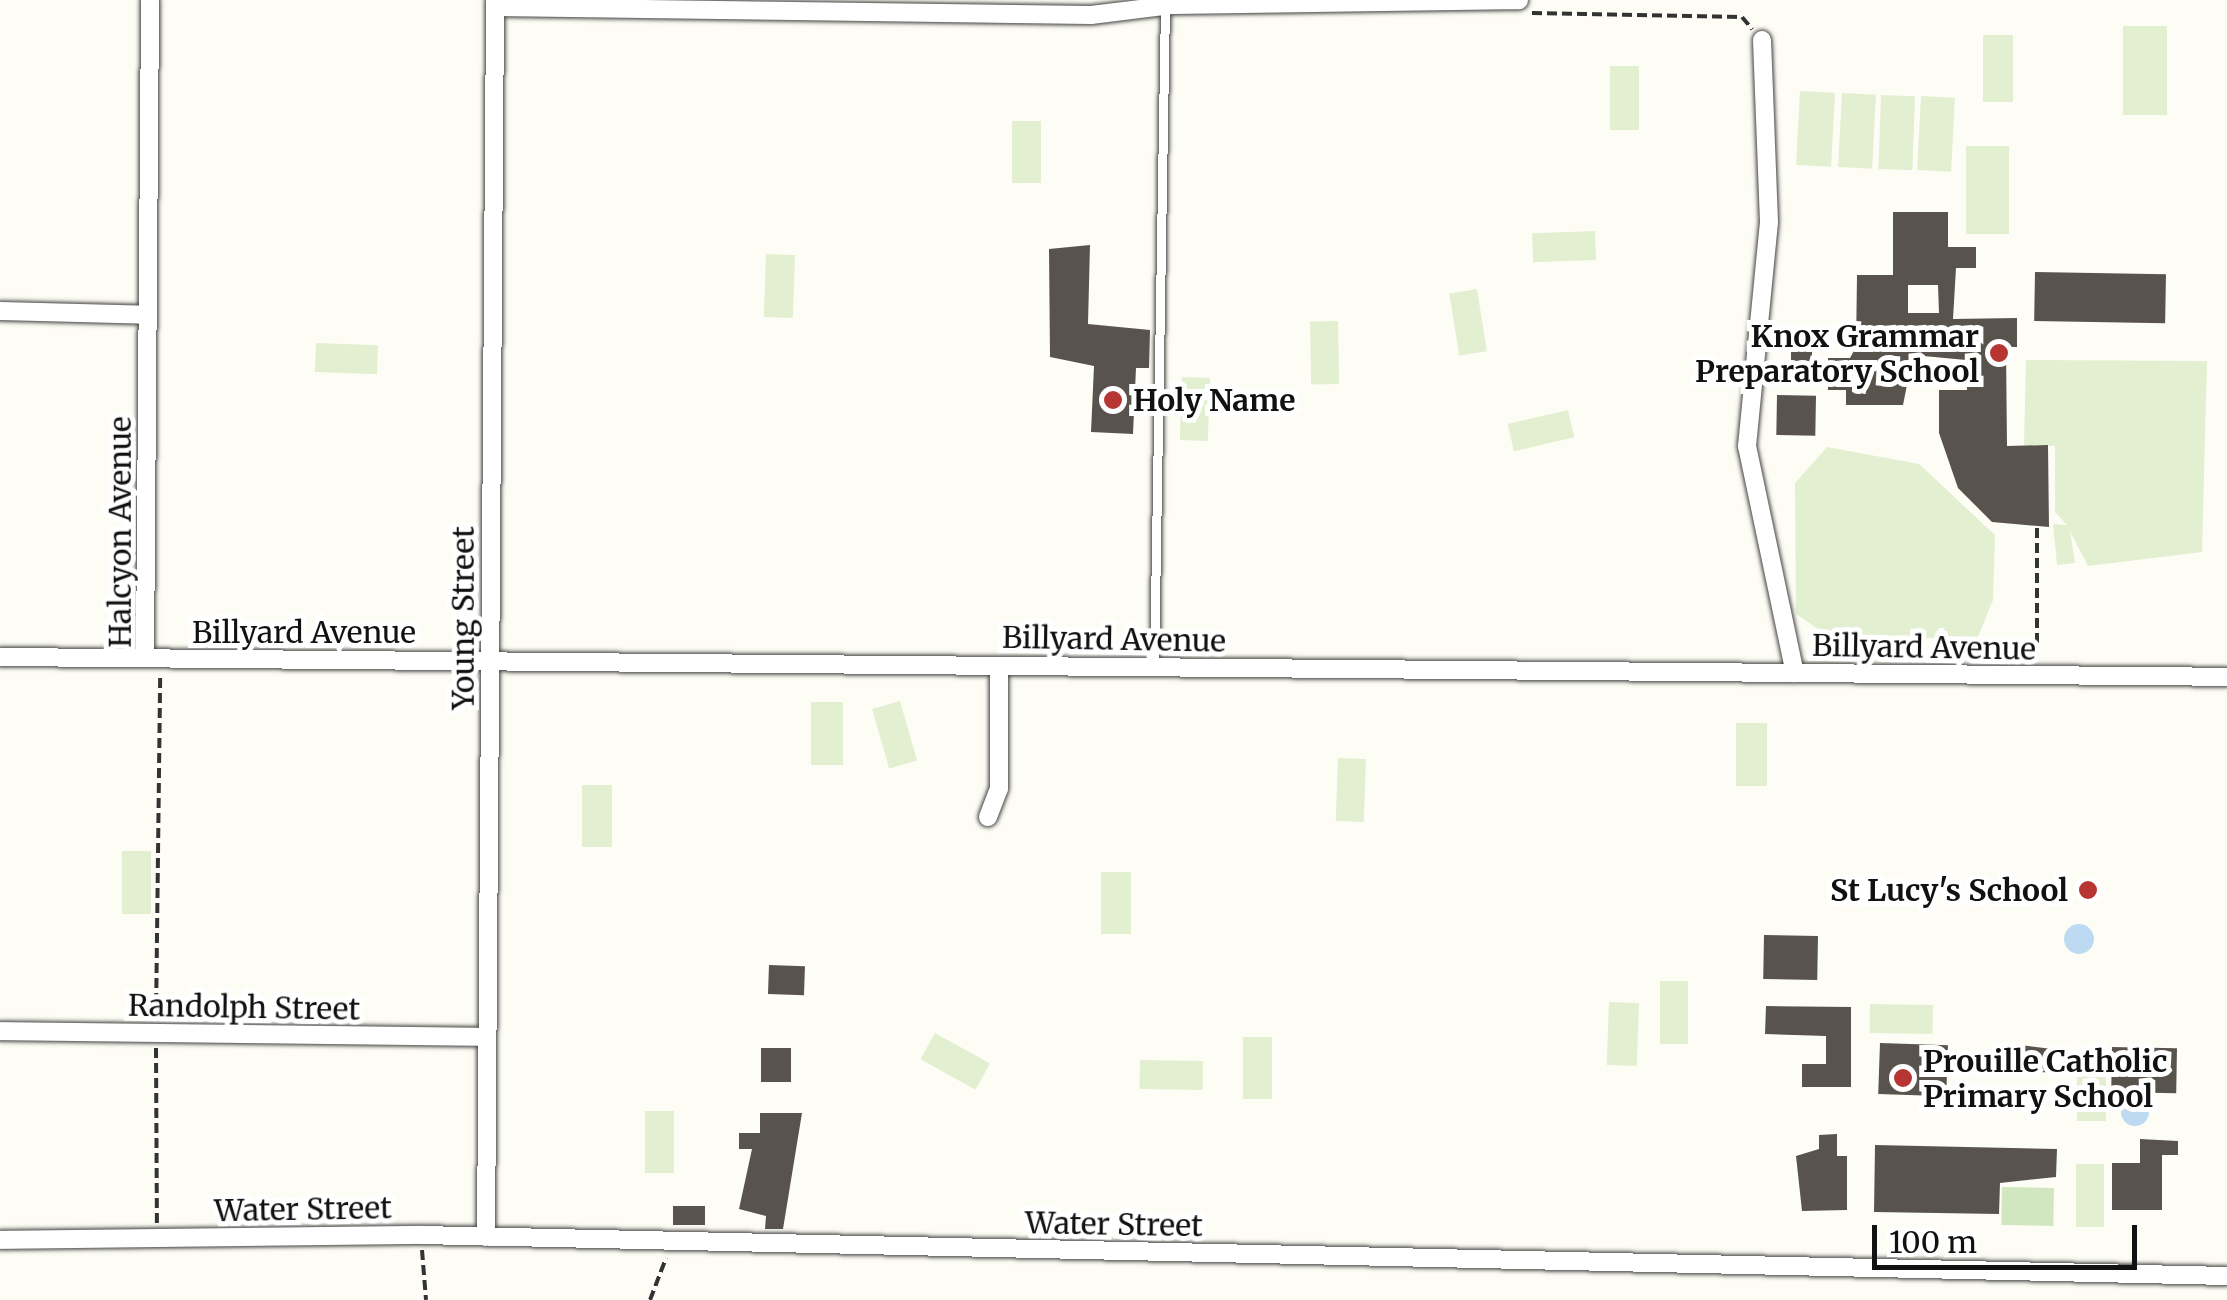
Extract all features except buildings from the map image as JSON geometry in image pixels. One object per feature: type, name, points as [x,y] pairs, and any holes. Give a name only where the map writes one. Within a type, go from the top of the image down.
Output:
[{"type":"street","name":"Halcyon Avenue","points":[[144,658],[150,0]]},
{"type":"street","points":[[495,3],[1090,15],[1165,7],[1519,1]]},
{"type":"street","name":"Young Street","points":[[486,1237],[495,3]]},
{"type":"street","points":[[1762,40],[1769,222],[1747,446],[1795,673]]},
{"type":"street","points":[[0,311],[148,315]]},
{"type":"street","name":"Billyard Avenue","points":[[0,656],[2227,677]]},
{"type":"street","points":[[988,817],[998,790],[999,666]]},
{"type":"street","name":"Randolph Street","points":[[0,1031],[487,1038]]},
{"type":"street","name":"Water Street","points":[[0,1240],[486,1237],[2227,1276]]},
{"type":"lane","points":[[1154,667],[1165,7]]},
{"type":"path","points":[[1519,1],[1534,15],[1742,18],[1762,40]]},
{"type":"path","points":[[2036,645],[2037,528]]},
{"type":"path","name":"Halcyon Avenue","points":[[144,658],[163,677],[156,1033],[157,1238]]},
{"type":"path","points":[[421,1236],[426,1300]]},
{"type":"path","points":[[650,1300],[666,1258]]},
{"type":"green space","points":[[2123,26],[2167,26],[2167,115],[2123,115]]},
{"type":"green space","points":[[1983,35],[2013,35],[2013,102],[1983,102]]},
{"type":"green space","points":[[1610,66],[1639,66],[1639,130],[1610,130]]},
{"type":"green space","points":[[1800,91],[1835,93],[1831,167],[1796,165]]},
{"type":"green space","points":[[1842,93],[1876,95],[1872,169],[1838,167]]},
{"type":"green space","points":[[1881,95],[1915,96],[1912,170],[1878,169]]},
{"type":"green space","points":[[1921,96],[1955,98],[1951,172],[1917,170]]},
{"type":"green space","points":[[1012,121],[1041,121],[1041,183],[1012,183]]},
{"type":"green space","points":[[1966,146],[2009,146],[2009,234],[1966,234]]},
{"type":"green space","points":[[1595,231],[1596,260],[1533,262],[1532,233]]},
{"type":"green space","points":[[766,254],[795,255],[793,318],[764,317]]},
{"type":"green space","points":[[1477,289],[1487,351],[1459,356],[1449,293]]},
{"type":"green space","points":[[1310,321],[1338,321],[1339,384],[1311,384]]},
{"type":"green space","points":[[316,343],[378,345],[377,374],[315,372]]},
{"type":"green space","points":[[2026,360],[2207,361],[2202,552],[2088,566],[2070,531],[2075,563],[2057,565],[2053,524],[2067,525],[2055,512],[2055,446],[2024,445]]},
{"type":"green space","points":[[1182,377],[1210,378],[1208,441],[1180,440]]},
{"type":"green space","points":[[1568,410],[1574,437],[1514,451],[1508,424]]},
{"type":"green space","points":[[1827,447],[1919,464],[1995,535],[1993,600],[1978,637],[1834,640],[1796,614],[1795,483]]},
{"type":"green space","points":[[900,701],[917,761],[889,769],[872,709]]},
{"type":"green space","points":[[811,702],[843,702],[843,765],[811,765]]},
{"type":"green space","points":[[1736,723],[1767,723],[1767,786],[1736,786]]},
{"type":"green space","points":[[1338,758],[1366,759],[1364,822],[1336,821]]},
{"type":"green space","points":[[582,785],[612,785],[612,847],[582,847]]},
{"type":"green space","points":[[122,851],[151,851],[151,914],[122,914]]},
{"type":"green space","points":[[1101,872],[1131,872],[1131,934],[1101,934]]},
{"type":"green space","points":[[1660,981],[1688,981],[1688,1044],[1660,1044]]},
{"type":"green space","points":[[1609,1002],[1639,1003],[1637,1066],[1607,1065]]},
{"type":"green space","points":[[1870,1004],[1933,1005],[1932,1034],[1869,1033]]},
{"type":"green space","points":[[935,1033],[990,1064],[976,1090],[920,1059]]},
{"type":"green space","points":[[1243,1037],[1272,1037],[1272,1099],[1243,1099]]},
{"type":"green space","points":[[2077,1058],[2106,1058],[2106,1121],[2077,1121]]},
{"type":"green space","points":[[1140,1060],[1203,1061],[1202,1090],[1139,1089]]},
{"type":"green space","points":[[645,1111],[674,1111],[674,1173],[645,1173]]},
{"type":"green space","points":[[2076,1164],[2104,1164],[2104,1227],[2076,1227]]},
{"type":"green space","points":[[2002,1187],[2054,1188],[2053,1226],[2001,1225]]},
{"type":"water","points":[[2079,924],[2090,928],[2094,939],[2090,950],[2079,954],[2068,950],[2064,939],[2068,928]]},
{"type":"water","points":[[2135,1098],[2145,1102],[2149,1112],[2145,1122],[2135,1126],[2125,1122],[2121,1112],[2125,1102]]},
{"type":"place","name":"Knox Grammar Preparatory School","points":[[1999,353]]},
{"type":"place","name":"Holy Name","points":[[1113,400]]},
{"type":"place","name":"St Lucy's School","points":[[2088,890]]},
{"type":"place","name":"Prouille Catholic Primary School","points":[[1903,1078]]}]
